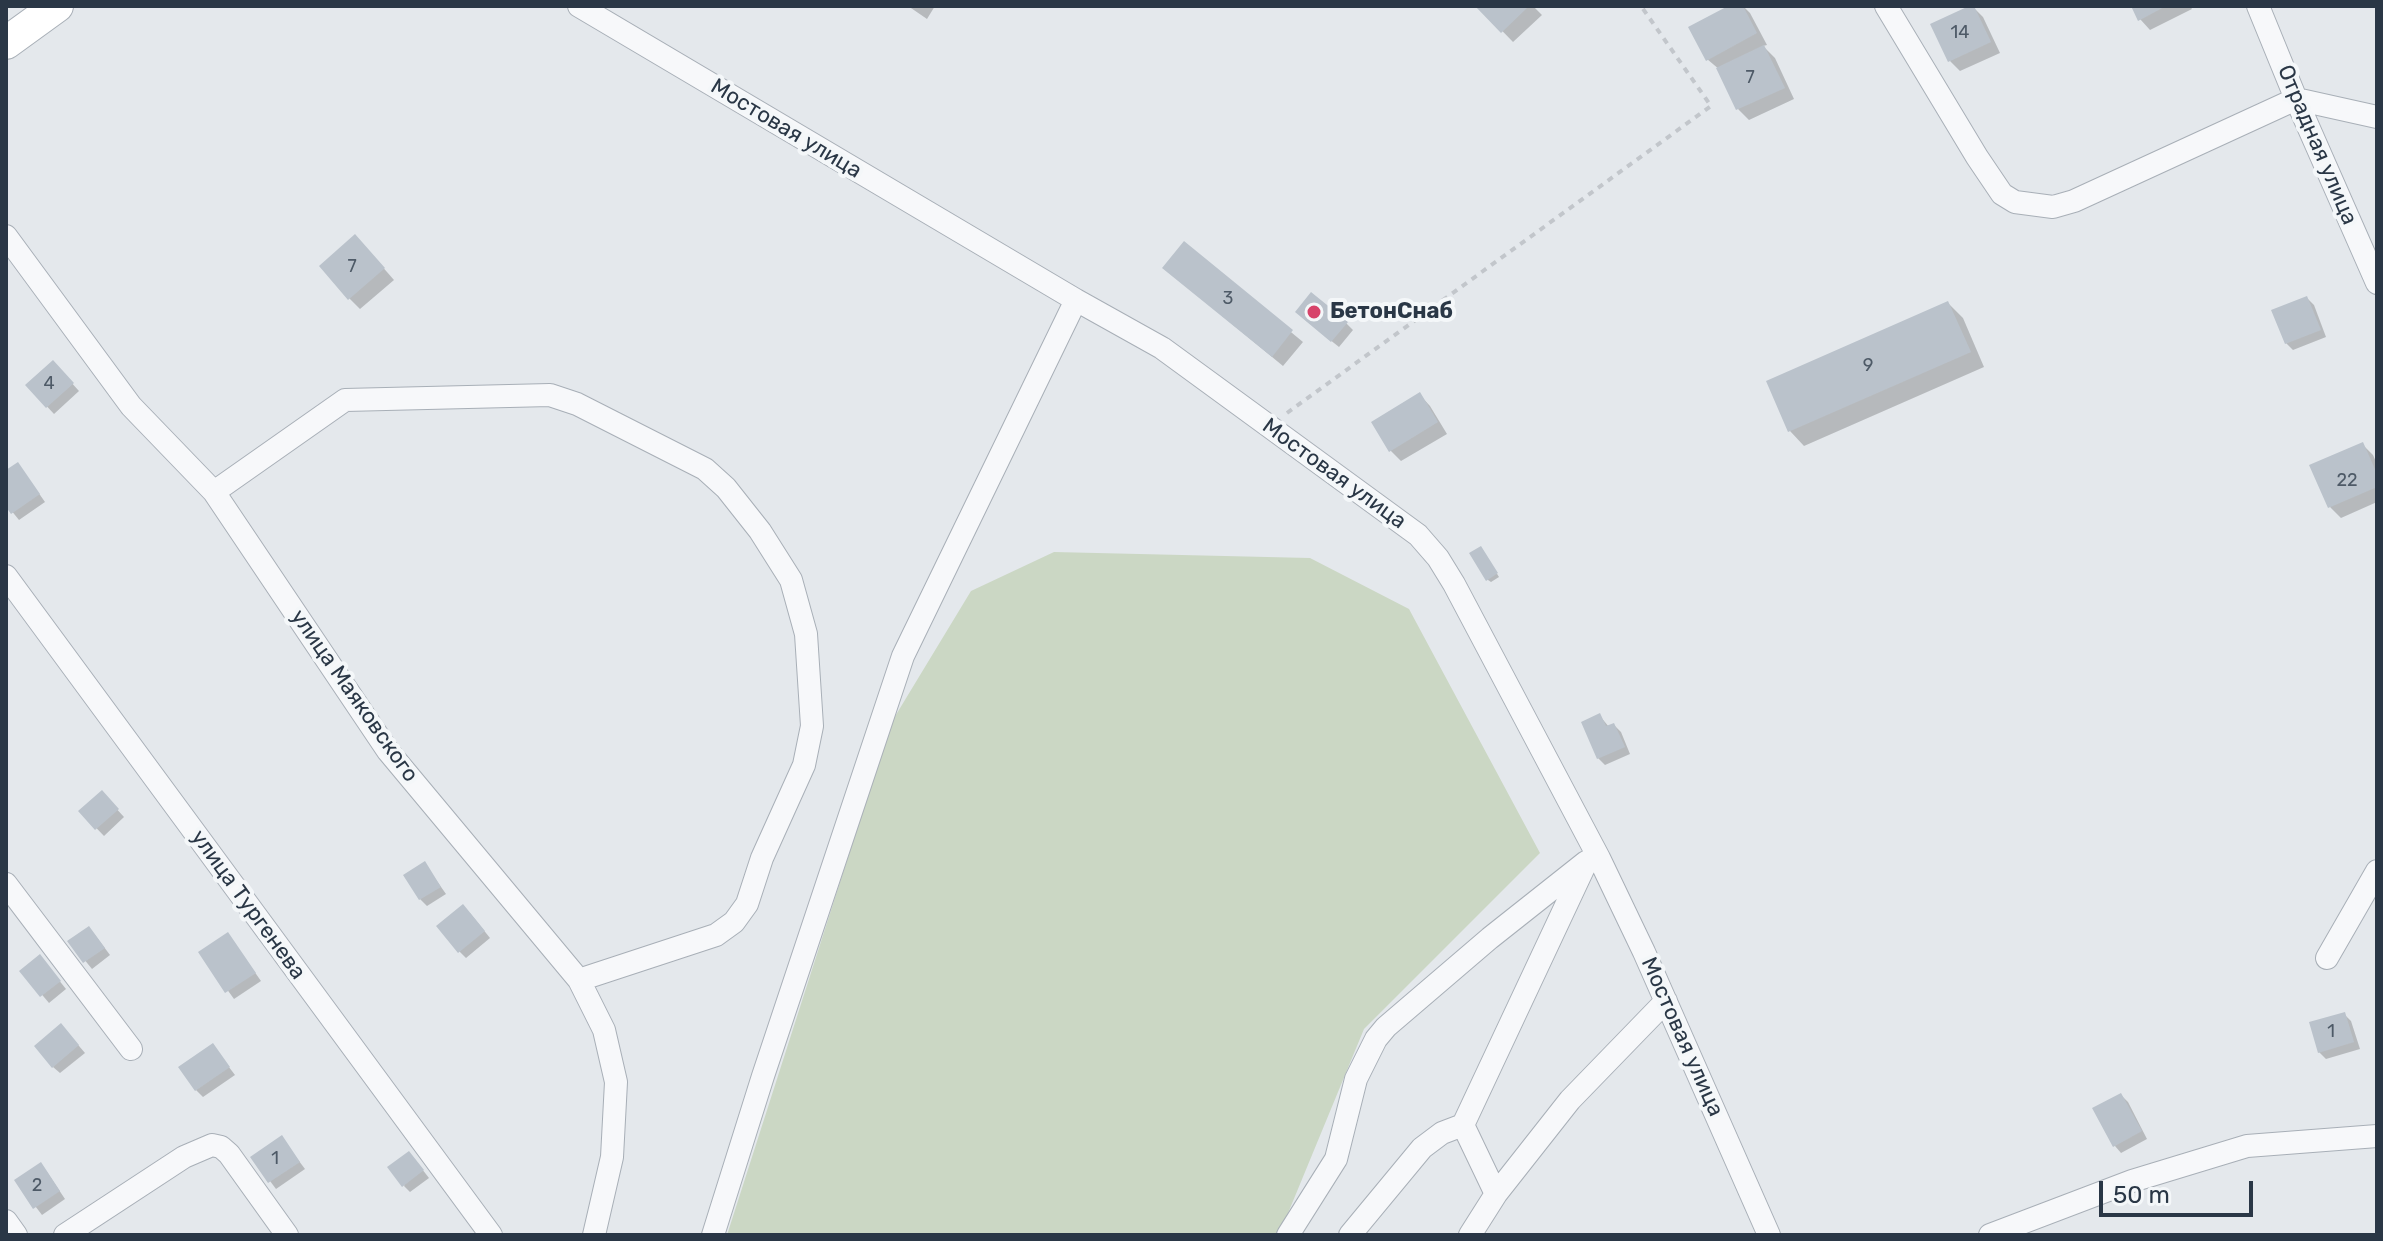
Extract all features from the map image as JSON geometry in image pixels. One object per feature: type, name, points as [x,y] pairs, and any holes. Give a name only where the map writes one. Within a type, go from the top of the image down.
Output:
[{"type":"main road","points":[[6,43],[57,6]]},
{"type":"street","name":"Мостовая улица","points":[[579,6],[1162,348],[1418,535],[1438,558],[1666,1001],[1762,1232]]},
{"type":"street","points":[[1886,6],[2002,194],[2015,202],[2053,207],[2074,201],[2296,99],[2377,117]]},
{"type":"street","name":"Отрадная улица","points":[[2258,6],[2377,283]]},
{"type":"street","name":"улица Маяковского","points":[[6,236],[131,406],[214,492],[388,751],[579,980],[604,1030],[616,1082],[612,1157],[594,1235]]},
{"type":"street","points":[[713,1235],[903,656],[1076,300]]},
{"type":"street","points":[[214,492],[345,400],[550,395],[577,404],[705,469],[726,488],[760,531],[791,580],[806,634],[812,726],[804,765],[762,858],[747,904],[734,922],[716,935],[579,980]]},
{"type":"street","name":"улица Тургенева","points":[[6,576],[491,1235]]},
{"type":"street","points":[[1350,1235],[1422,1148],[1442,1133],[1463,1125],[1592,860]]},
{"type":"street","points":[[1288,1235],[1336,1159],[1356,1079],[1376,1039],[1490,938],[1592,860]]},
{"type":"street","points":[[2327,958],[2377,871]]},
{"type":"street","points":[[6,884],[131,1049]]},
{"type":"street","points":[[1470,1235],[1496,1194],[1570,1100],[1666,1001]]},
{"type":"street","points":[[1463,1125],[1496,1194]]},
{"type":"street","points":[[1990,1235],[2132,1181],[2247,1146],[2377,1136]]},
{"type":"street","points":[[70,1234],[184,1157],[212,1145],[221,1147],[229,1154],[287,1235]]},
{"type":"street","points":[[6,1221],[16,1235]]},
{"type":"path","points":[[1268,426],[1711,106],[1641,6]]},
{"type":"green space","points":[[1054,552],[1310,558],[1409,609],[1540,853],[1364,1029],[1279,1235],[727,1235],[891,723],[971,591]]},
{"type":"building","points":[[1475,6],[1529,6],[1501,33]]},
{"type":"building","points":[[1728,6],[1743,6],[1757,33],[1706,61],[1688,27]]},
{"type":"building","points":[[1974,6],[1991,42],[1948,62],[1930,24]]},
{"type":"building","points":[[2131,6],[2166,6],[2138,21]]},
{"type":"building","points":[[1764,45],[1785,88],[1736,110],[1716,68]]},
{"type":"building","points":[[355,234],[385,268],[348,300],[319,266]]},
{"type":"building","points":[[1184,241],[1293,330],[1272,357],[1162,268]]},
{"type":"building","points":[[1311,292],[1348,322],[1331,342],[1295,312]]},
{"type":"building","points":[[2307,296],[2321,330],[2285,344],[2271,310]]},
{"type":"building","points":[[1948,301],[1971,352],[1788,432],[1766,381]]},
{"type":"building","points":[[53,360],[74,383],[46,408],[25,385]]},
{"type":"building","points":[[1420,392],[1438,422],[1389,452],[1371,422]]},
{"type":"building","points":[[2363,442],[2377,474],[2377,487],[2328,508],[2309,465]]},
{"type":"building","points":[[18,462],[40,494],[11,514],[6,507],[6,470]]},
{"type":"building","points":[[1481,546],[1498,573],[1486,581],[1469,553]]},
{"type":"building","points":[[1600,713],[1606,726],[1614,723],[1625,747],[1597,759],[1581,722]]},
{"type":"building","points":[[102,790],[119,809],[95,830],[78,811]]},
{"type":"building","points":[[425,861],[441,887],[419,900],[403,875]]},
{"type":"building","points":[[463,904],[485,931],[458,953],[436,926]]},
{"type":"building","points":[[89,926],[105,948],[83,963],[67,941]]},
{"type":"building","points":[[228,932],[256,973],[225,993],[198,952]]},
{"type":"building","points":[[40,954],[61,981],[40,997],[19,971]]},
{"type":"building","points":[[2345,1012],[2354,1042],[2318,1053],[2309,1022]]},
{"type":"building","points":[[61,1023],[79,1045],[52,1068],[34,1046]]},
{"type":"building","points":[[213,1043],[230,1067],[195,1091],[178,1067]]},
{"type":"building","points":[[2121,1093],[2142,1131],[2113,1147],[2092,1108]]},
{"type":"building","points":[[282,1135],[300,1162],[268,1183],[250,1157]]},
{"type":"building","points":[[409,1151],[424,1170],[402,1187],[387,1167]]},
{"type":"building","points":[[41,1162],[60,1191],[33,1209],[14,1180]]},
{"type":"place","name":"БетонСнаб","points":[[1314,312]]}]
